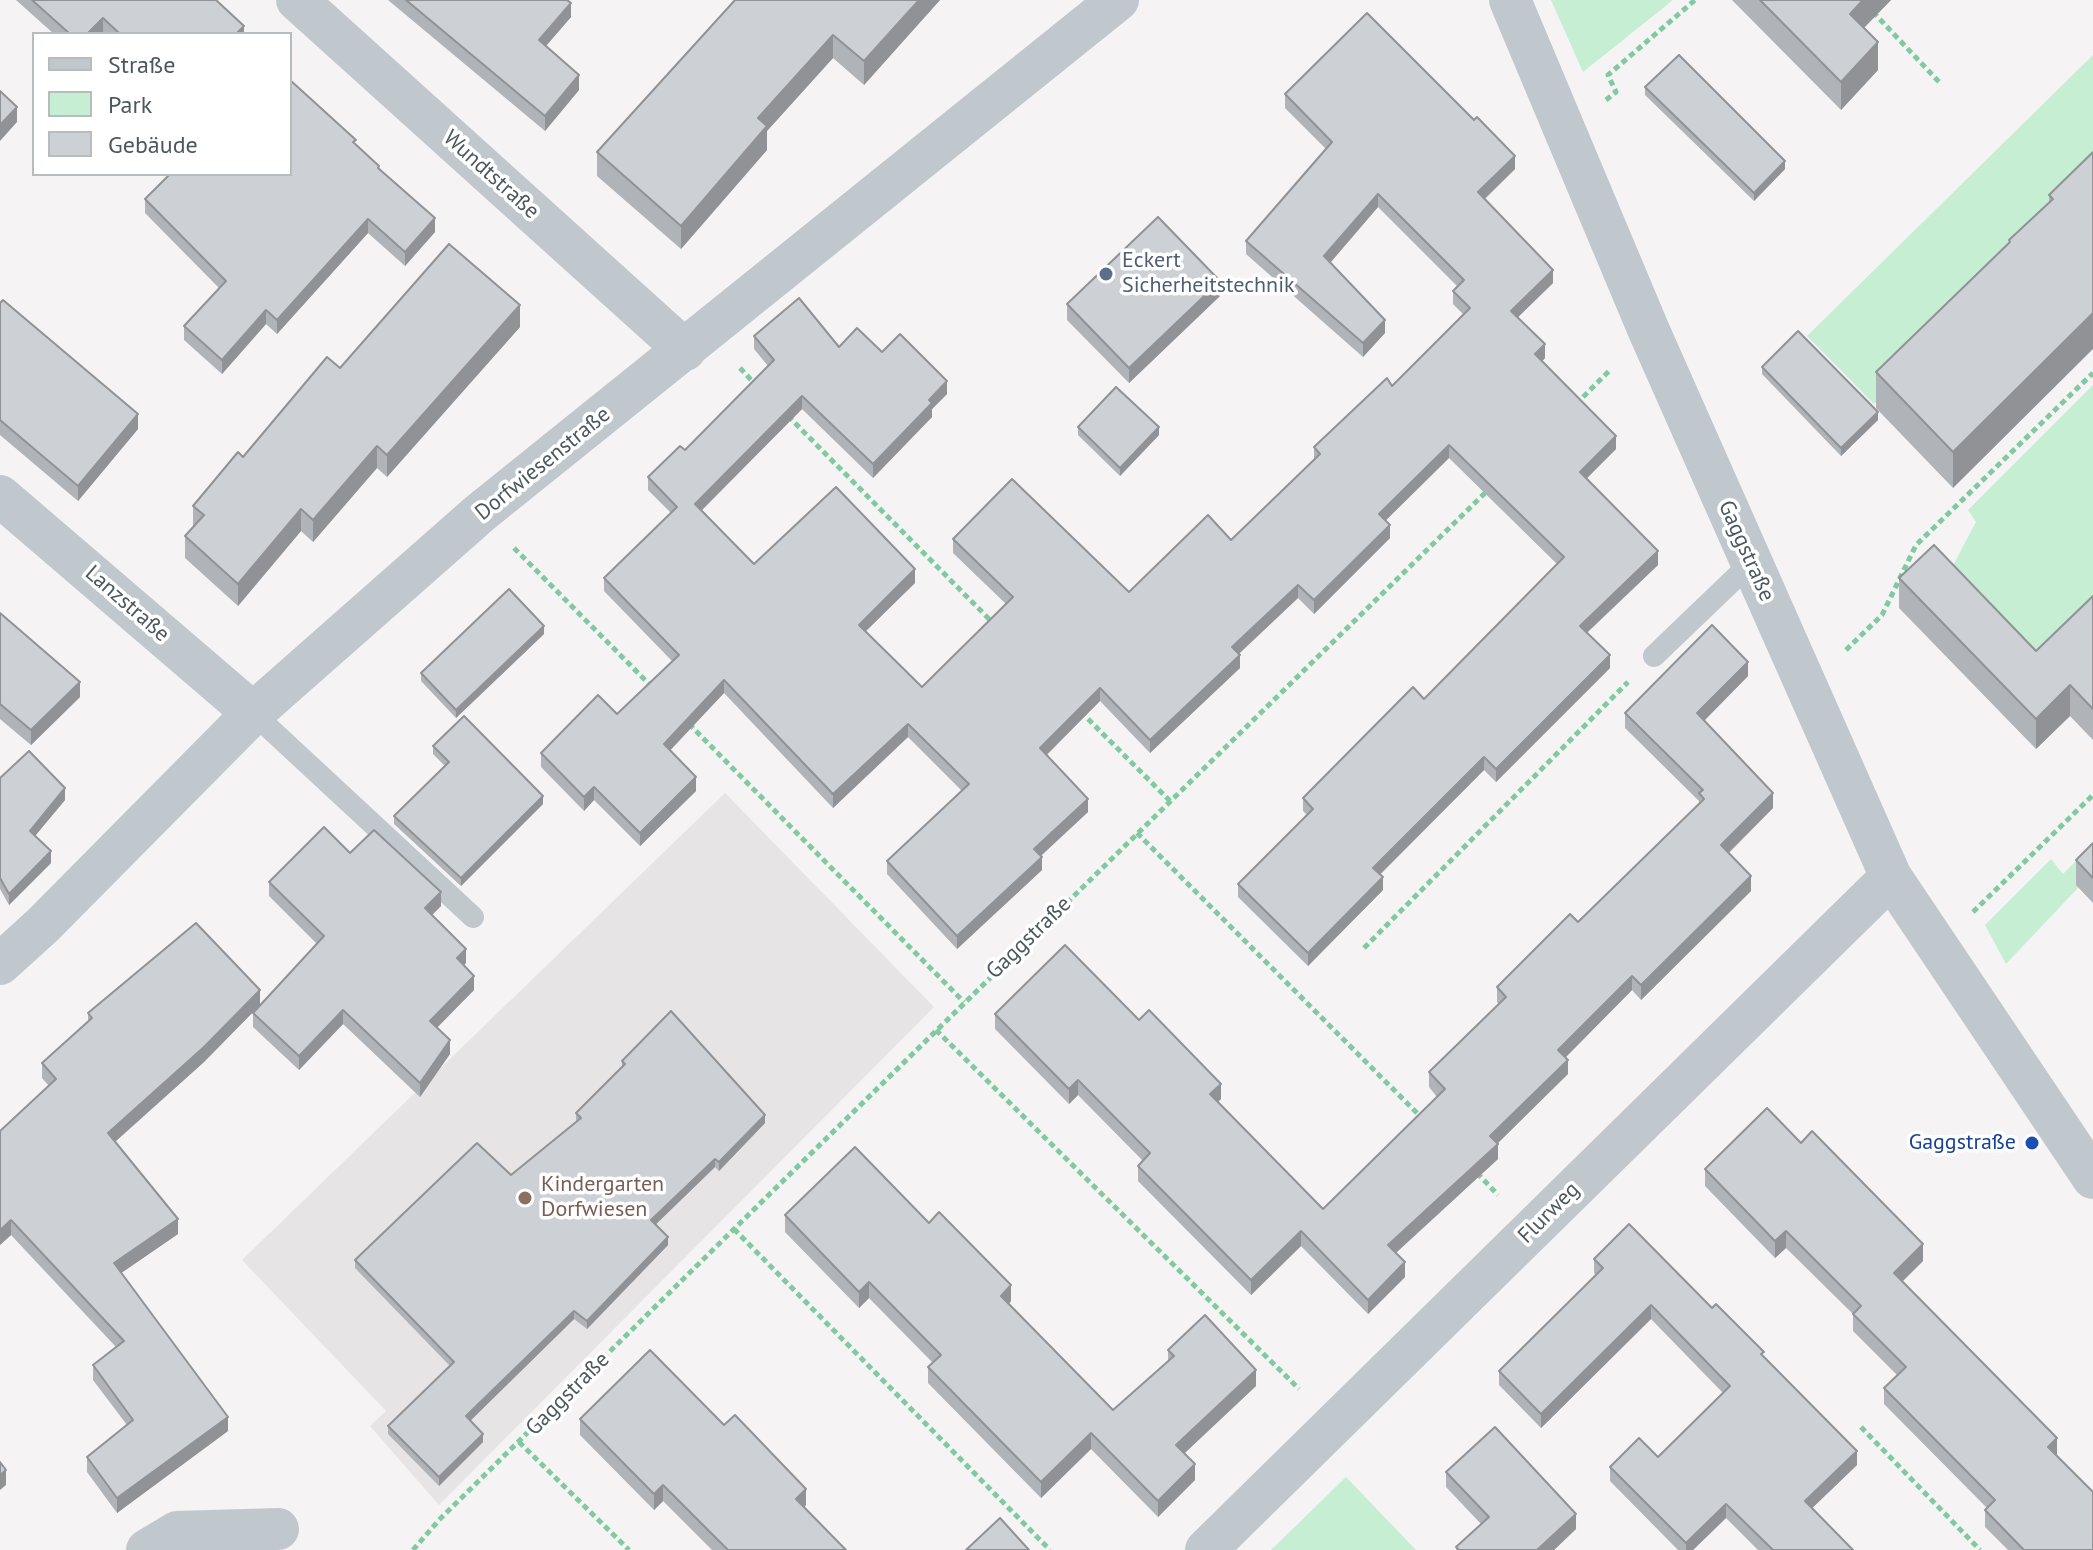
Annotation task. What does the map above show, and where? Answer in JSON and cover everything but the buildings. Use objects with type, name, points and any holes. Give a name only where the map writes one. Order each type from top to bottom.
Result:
[{"type":"street","name":"Wundtstraße","points":[[297,0],[695,341]]},
{"type":"street","name":"Dorfwiesenstraße","points":[[0,964],[43,925],[253,713],[480,513],[1118,0]]},
{"type":"street","name":"Gaggstraße","points":[[1510,0],[1649,331],[1891,877],[2093,1178]]},
{"type":"street","name":"Lanzstraße","points":[[0,496],[253,713]]},
{"type":"street","name":"Flurweg","points":[[1206,1550],[1891,877]]},
{"type":"street","points":[[147,1550],[177,1532],[278,1529]]},
{"type":"lane","points":[[1654,656],[1752,562]]},
{"type":"lane","points":[[253,713],[473,917]]},
{"type":"path","points":[[1566,133],[1616,92],[1608,75],[1695,0]]},
{"type":"path","points":[[1869,8],[1941,84]]},
{"type":"path","points":[[1569,410],[1649,331]]},
{"type":"path","points":[[695,341],[761,389]]},
{"type":"path","points":[[1806,686],[1882,615],[1916,545],[2093,373]]},
{"type":"path","points":[[783,411],[993,623]]},
{"type":"path","name":"Gaggstraße","points":[[413,1550],[439,1520],[1489,488]]},
{"type":"path","points":[[480,513],[660,695]]},
{"type":"path","points":[[1364,948],[1654,656]]},
{"type":"path","points":[[1070,701],[1170,801]]},
{"type":"path","points":[[683,718],[964,1002]]},
{"type":"path","points":[[1937,946],[2093,795]]},
{"type":"path","points":[[1137,833],[1429,1126]]},
{"type":"path","points":[[936,1030],[1334,1424]]},
{"type":"path","points":[[1474,1170],[1533,1229]]},
{"type":"path","points":[[734,1229],[1050,1550]]},
{"type":"path","points":[[1861,1427],[1980,1550]]},
{"type":"path","points":[[519,1442],[629,1550]]},
{"type":"shaded area","name":"Kindergarten Dorfwiesen","points":[[725,793],[934,1007],[439,1505],[370,1426],[386,1411],[242,1260]]},
{"type":"green space","points":[[1551,0],[1673,0],[1583,72]]},
{"type":"green space","points":[[2093,55],[2093,184],[1874,404],[1807,336]]},
{"type":"green space","points":[[2093,385],[2093,621],[2042,673],[1948,575],[1976,522],[1968,510]]},
{"type":"green space","points":[[2093,844],[2093,872],[2006,964],[1985,925],[2051,859],[2063,874]]},
{"type":"green space","points":[[1346,1477],[1416,1550],[1271,1550]]},
{"type":"place","name":"Eckert Sicherheitstechnik","points":[[1106,274]]},
{"type":"place","name":"Gaggstraße","points":[[2032,1143]]},
{"type":"place","name":"Kindergarten Dorfwiesen","points":[[525,1198]]}]
